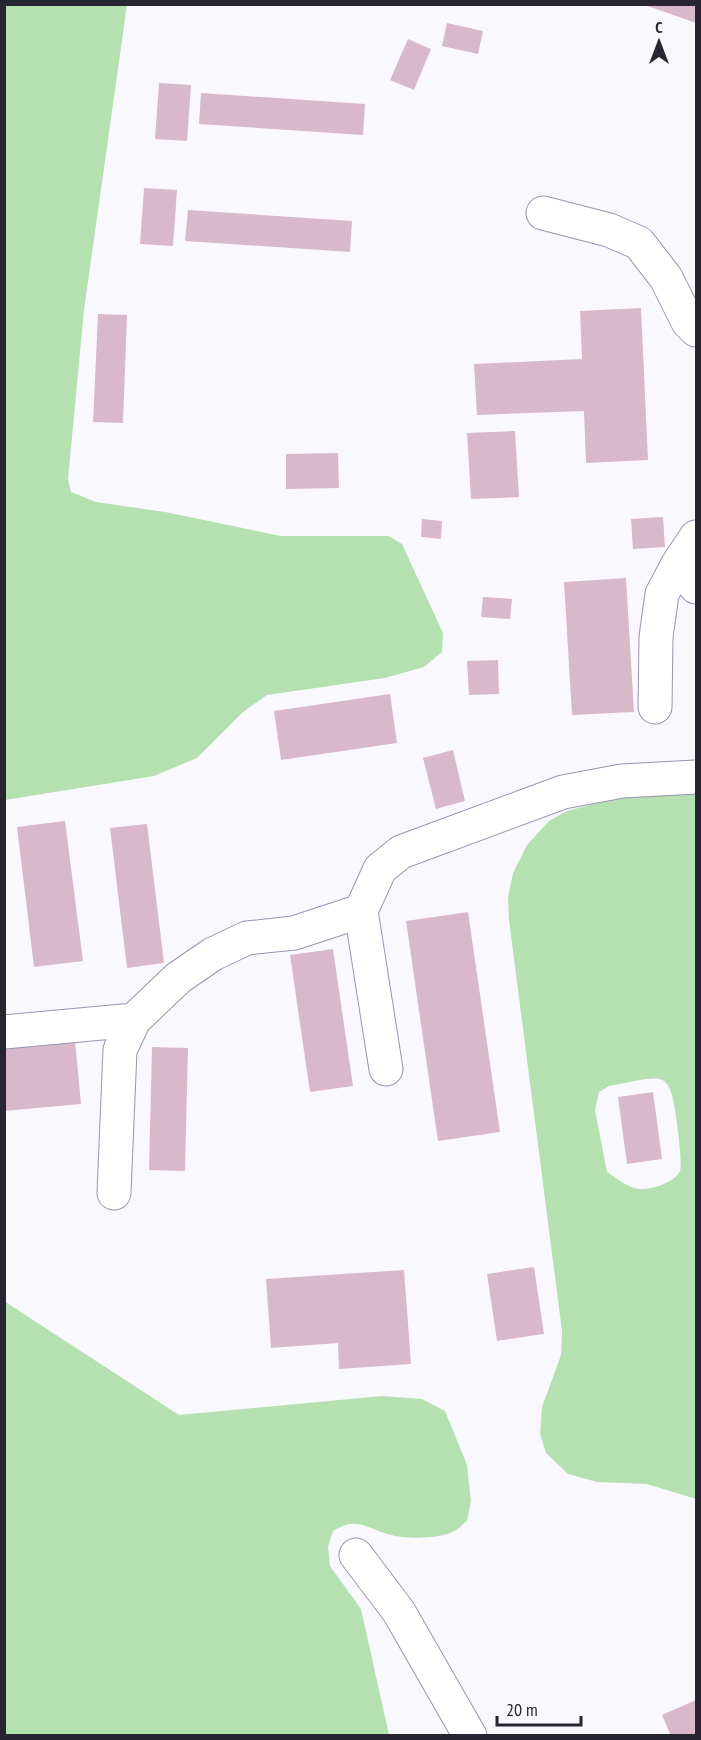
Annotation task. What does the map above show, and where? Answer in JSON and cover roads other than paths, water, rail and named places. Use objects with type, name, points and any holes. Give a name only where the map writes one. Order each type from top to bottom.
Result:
[{"type":"lane","points":[[543,213],[609,230],[639,243],[666,278],[688,322],[696,330]]},
{"type":"lane","points":[[656,707],[656,637],[662,594],[687,576],[696,537]]},
{"type":"lane","points":[[386,1069],[361,911],[380,869],[401,852],[563,792],[622,781],[696,777]]},
{"type":"lane","points":[[114,1193],[120,1050],[134,1020],[178,978],[213,954],[247,938],[294,933],[361,911]]},
{"type":"lane","points":[[4,1032],[134,1020]]},
{"type":"lane","points":[[356,1555],[399,1612],[470,1736]]}]
